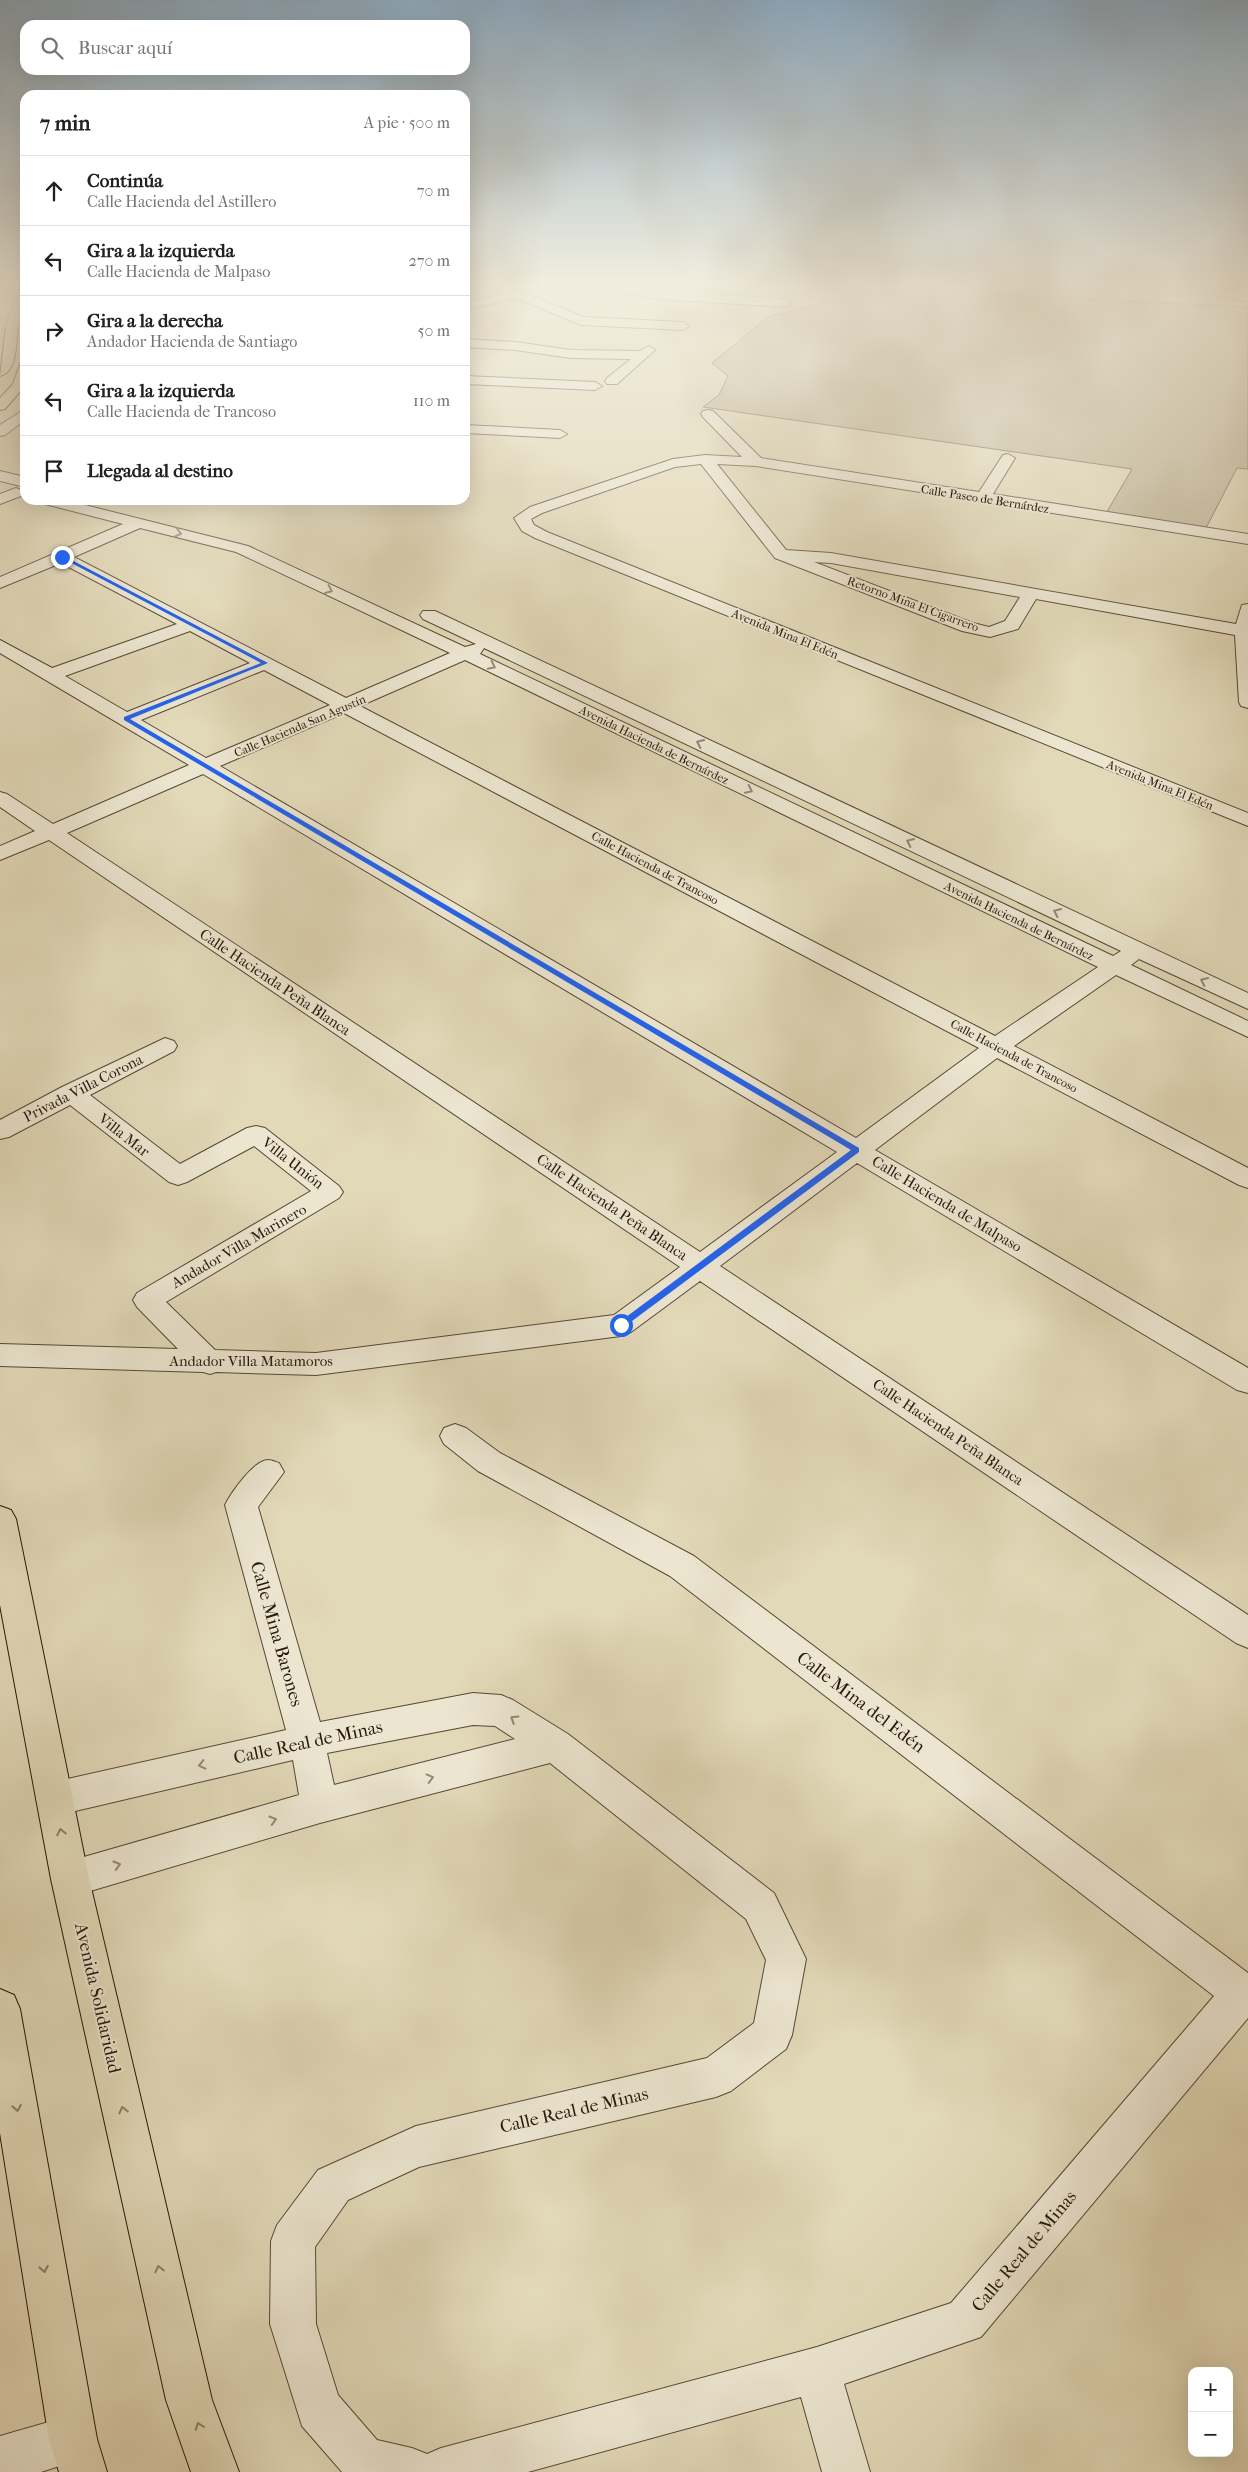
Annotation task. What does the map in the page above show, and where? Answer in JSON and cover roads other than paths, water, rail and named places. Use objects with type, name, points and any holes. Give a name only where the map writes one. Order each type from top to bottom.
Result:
[{"type":"main road","name":"Avenida Solidaridad","points":[[0,1519],[70,1879],[189,2400],[215,2472]]},
{"type":"main road","points":[[0,2009],[78,2456]]},
{"type":"street","points":[[708,414],[756,462]]},
{"type":"street","points":[[0,432],[20,417]]},
{"type":"street","points":[[470,429],[560,434]]},
{"type":"street","points":[[983,498],[1008,458]]},
{"type":"street","points":[[714,459],[781,555]]},
{"type":"street","name":"Calle Paseo de Bernárdez","points":[[714,459],[756,462],[1248,539]]},
{"type":"street","name":"Avenida Mina El Edén","points":[[714,459],[672,463],[536,510],[522,518],[528,528],[541,535],[1248,820]]},
{"type":"street","points":[[0,476],[20,489]]},
{"type":"street","points":[[0,489],[20,490]]},
{"type":"street","points":[[0,498],[20,491]]},
{"type":"street","name":"Avenida Hacienda de Bernárdez","points":[[66,505],[242,549],[466,654],[1248,1030]]},
{"type":"street","points":[[123,505],[265,539]]},
{"type":"street","points":[[0,583],[139,523]]},
{"type":"street","name":"Retorno Mina El Cigarrero","points":[[781,555],[968,627],[990,632],[1012,625],[1031,594]]},
{"type":"street","name":"Retorno Mina El Cigarrero","points":[[781,555],[831,558],[1244,631]]},
{"type":"street","name":"Calle Hacienda de Trancoso","points":[[62,557],[1248,1180]]},
{"type":"street","name":"Avenida Hacienda de Bernárdez","points":[[408,606],[1248,1002]]},
{"type":"street","points":[[1248,609],[1244,631],[1248,702]]},
{"type":"street","points":[[50,675],[191,625]]},
{"type":"street","name":"Calle Hacienda San Agustín","points":[[0,854],[489,643]]},
{"type":"street","name":"Calle Hacienda de Malpaso","points":[[0,645],[1248,1382]]},
{"type":"street","points":[[126,718],[266,663]]},
{"type":"street","name":"Calle Hacienda Peña Blanca","points":[[0,798],[1248,1632]]},
{"type":"street","points":[[701,1266],[996,1047],[1137,950]]},
{"type":"street","name":"Privada Villa Corona","points":[[0,1131],[70,1093],[165,1046]]},
{"type":"street","name":"Villa Mar","points":[[70,1093],[178,1176],[256,1134]]},
{"type":"street","name":"Villa Unión","points":[[256,1134],[330,1192]]},
{"type":"street","name":"Andador Villa Marinero","points":[[210,1363],[147,1300],[330,1192]]},
{"type":"street","name":"Andador Villa Matamoros","points":[[0,1355],[210,1363],[316,1364],[621,1325],[701,1266]]},
{"type":"street","name":"Calle Mina del Edén","points":[[455,1436],[489,1462],[682,1566],[1245,1996]]},
{"type":"street","name":"Calle Mina Barones","points":[[268,1472],[241,1505],[307,1741],[320,1806]]},
{"type":"street","name":"Calle Real de Minas","points":[[54,1799],[307,1741],[473,1709],[501,1711],[555,1745],[760,1906],[786,1959],[772,2035],[716,2076],[416,2147],[333,2185],[293,2241],[293,2324],[318,2409],[364,2461],[412,2472]]},
{"type":"street","points":[[70,1879],[320,1806],[555,1745]]},
{"type":"street","name":"Calle Real de Minas","points":[[441,2472],[817,2370],[965,2321],[1245,1996]]},
{"type":"street","points":[[817,2370],[846,2472]]},
{"type":"street","points":[[0,2460],[78,2456]]}]
